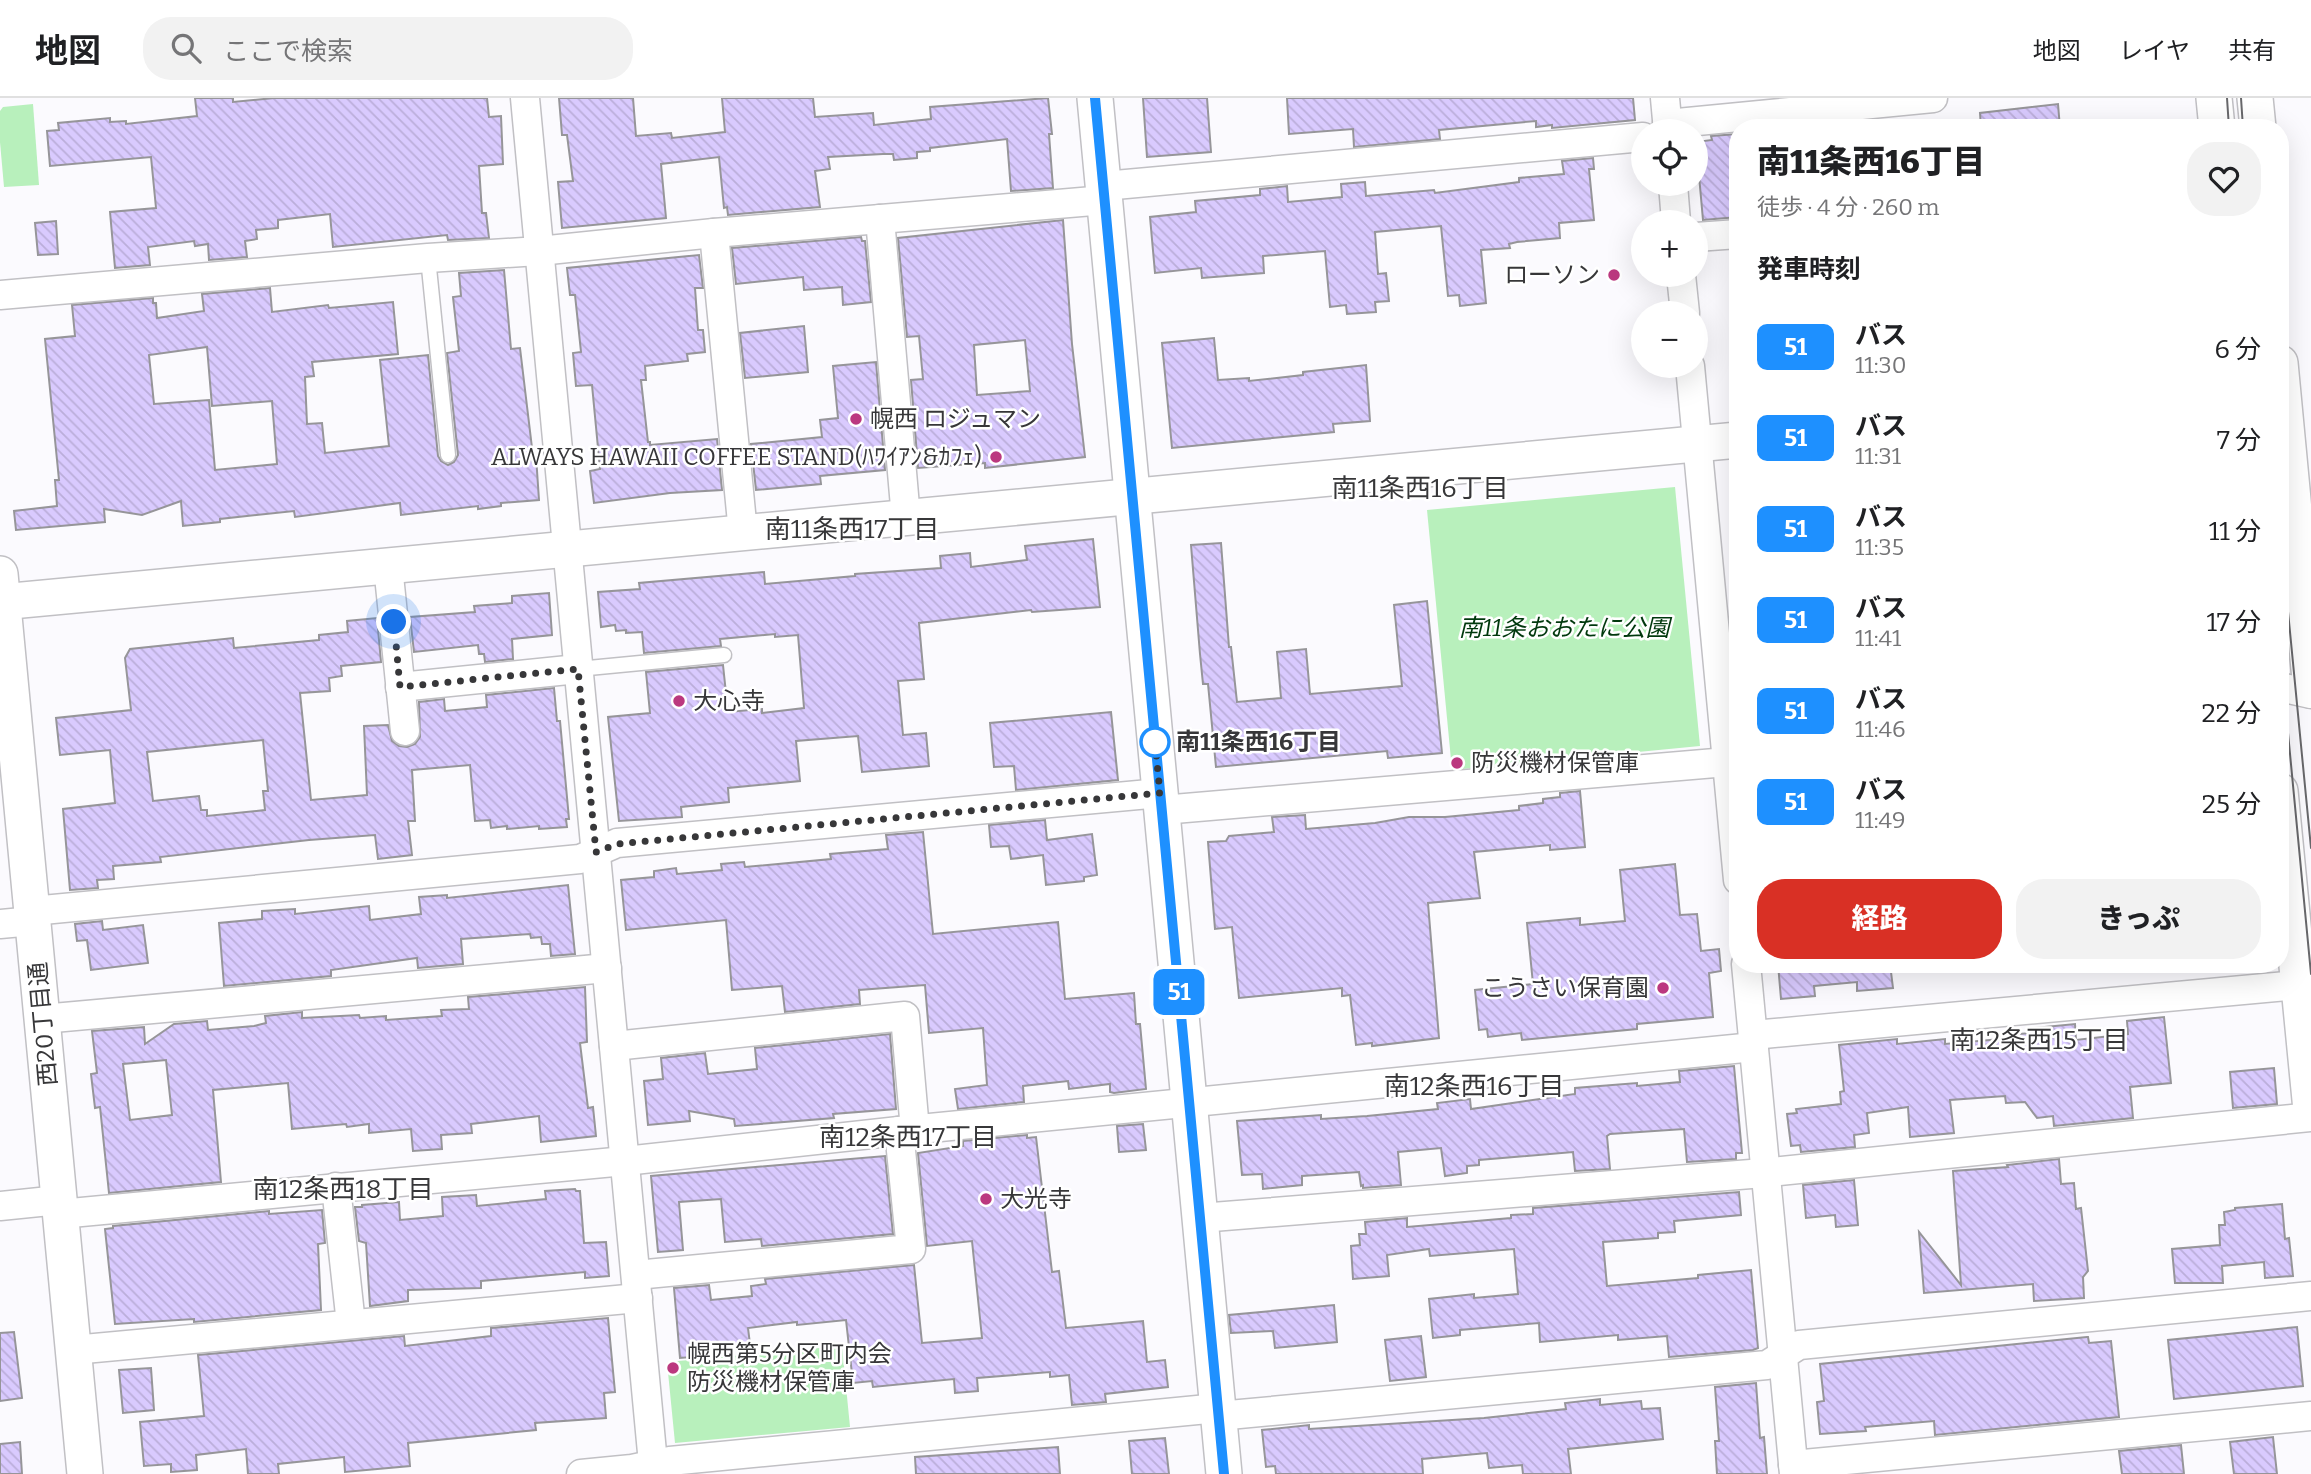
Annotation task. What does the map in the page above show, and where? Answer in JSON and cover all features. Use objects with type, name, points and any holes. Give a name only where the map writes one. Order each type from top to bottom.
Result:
[{"type":"street","points":[[525,98],[654,1470]]},
{"type":"street","points":[[1095,98],[1224,1474]]},
{"type":"street","points":[[1705,119],[1933,98]]},
{"type":"street","points":[[2214,98],[2216,119]]},
{"type":"street","points":[[2255,98],[2257,119]]},
{"type":"street","points":[[0,295],[539,251],[880,219],[1631,127]]},
{"type":"street","points":[[880,219],[906,518]]},
{"type":"street","points":[[714,233],[743,533]]},
{"type":"street","points":[[1708,236],[1729,235]]},
{"type":"street","points":[[1691,378],[1729,738]]},
{"type":"street","points":[[2289,382],[2297,587],[2311,692],[2289,688]]},
{"type":"street","points":[[1,593],[388,566],[1729,441]]},
{"type":"street","points":[[388,566],[405,731]]},
{"type":"street","name":"西20丁目通","points":[[1,593],[7,721],[22,919],[42,1019],[85,1474]]},
{"type":"street","points":[[400,687],[578,669]]},
{"type":"street","points":[[22,919],[580,859],[617,844],[1161,802],[1729,747]]},
{"type":"street","points":[[2289,871],[2303,993],[2311,1110]]},
{"type":"street","points":[[42,1019],[607,968]]},
{"type":"street","points":[[1747,973],[1793,1469],[2311,1416]]},
{"type":"street","points":[[0,1206],[60,1207],[336,1187],[625,1161],[1753,1041],[2303,993]]},
{"type":"street","points":[[73,1350],[351,1324],[911,1249],[905,1016],[614,1046]]},
{"type":"street","points":[[1200,1218],[1766,1172],[2311,1117]]},
{"type":"street","points":[[336,1187],[351,1324]]},
{"type":"street","points":[[581,1474],[654,1470],[683,1460],[1767,1365],[1799,1345],[2311,1296]]},
{"type":"lane","points":[[428,258],[448,455]]},
{"type":"lane","points":[[578,669],[724,655]]},
{"type":"green space","points":[[33,104],[39,185],[4,187],[0,111],[3,107]]},
{"type":"green space","name":"南11条おおたに公園","points":[[1675,487],[1700,746],[1452,770],[1427,510]]},
{"type":"green space","points":[[842,1346],[850,1427],[675,1443],[667,1362]]},
{"type":"building","points":[[195,98],[233,98],[233,102],[274,98],[487,98],[489,117],[501,116],[503,164],[479,166],[482,213],[486,213],[489,238],[448,240],[447,235],[333,247],[330,214],[278,220],[278,228],[256,230],[257,239],[245,241],[247,257],[209,260],[208,244],[195,246],[194,241],[148,247],[150,265],[115,268],[110,212],[156,208],[151,157],[50,166],[47,131],[59,130],[58,123],[110,118],[110,122],[126,121],[126,124],[197,116]]},
{"type":"building","points":[[559,98],[633,98],[636,136],[671,133],[672,138],[725,132],[722,98],[813,98],[815,117],[873,113],[874,125],[931,119],[930,107],[1048,98],[1053,188],[1011,191],[1007,139],[930,148],[930,151],[917,152],[917,158],[894,160],[893,154],[828,157],[830,169],[815,171],[820,207],[728,215],[727,207],[724,208],[719,157],[661,164],[666,218],[562,228],[558,182],[573,181],[567,135],[562,135]]},
{"type":"building","points":[[1143,98],[1207,98],[1211,152],[1147,157]]},
{"type":"building","points":[[1287,98],[1633,98],[1635,119],[1552,128],[1552,125],[1536,127],[1536,121],[1439,130],[1440,139],[1354,147],[1353,129],[1289,134]]},
{"type":"building","points":[[2058,104],[2059,119],[1980,119],[1980,113]]},
{"type":"building","points":[[1729,135],[1729,218],[1708,220],[1708,210],[1702,210],[1701,196],[1708,196],[1708,140],[1712,140],[1711,136]]},
{"type":"building","points":[[1593,158],[1594,169],[1589,169],[1594,220],[1559,223],[1560,238],[1517,242],[1509,244],[1510,248],[1481,250],[1486,303],[1460,306],[1459,295],[1448,296],[1441,226],[1375,232],[1378,274],[1386,273],[1389,301],[1375,302],[1376,312],[1347,314],[1346,305],[1330,307],[1325,251],[1263,256],[1264,273],[1202,278],[1201,268],[1155,273],[1150,217],[1196,212],[1195,201],[1260,195],[1260,189],[1287,186],[1288,202],[1342,197],[1341,184],[1365,182],[1366,196],[1434,190],[1435,193],[1519,182],[1519,178],[1564,174],[1562,161]]},
{"type":"building","points":[[1063,220],[1072,344],[1085,457],[985,468],[985,463],[918,468],[911,380],[923,379],[919,336],[907,337],[898,238]],"holes":[[[1025,340],[1030,391],[977,395],[974,345]]]},
{"type":"building","points":[[56,221],[58,254],[38,255],[35,223]]},
{"type":"building","points":[[861,237],[862,241],[865,241],[871,302],[843,305],[842,287],[804,290],[803,277],[736,284],[732,248]]},
{"type":"building","points":[[699,255],[703,288],[695,288],[698,330],[703,330],[705,352],[687,354],[688,361],[645,366],[646,380],[641,380],[650,445],[717,439],[722,490],[670,493],[594,503],[590,471],[600,469],[592,385],[576,386],[573,353],[581,352],[575,295],[570,295],[567,268]]},
{"type":"building","points":[[504,270],[511,349],[520,348],[533,456],[536,456],[539,500],[501,503],[501,506],[478,509],[478,506],[401,515],[400,503],[295,517],[294,511],[183,526],[181,501],[142,515],[104,509],[105,522],[16,530],[14,511],[57,506],[55,480],[59,480],[45,339],[75,336],[72,305],[153,298],[157,318],[204,311],[202,294],[270,288],[272,312],[328,305],[329,308],[393,302],[398,354],[312,362],[314,376],[305,377],[307,424],[322,423],[325,453],[389,446],[380,360],[428,355],[438,456],[448,465],[454,462],[458,455],[447,353],[459,351],[453,297],[461,296],[459,273]],"holes":[[[207,347],[212,406],[272,401],[277,464],[215,470],[209,400],[154,404],[149,355]]]},
{"type":"building","points":[[804,326],[808,372],[745,378],[740,333]]},
{"type":"building","points":[[1214,338],[1218,380],[1249,378],[1249,381],[1366,365],[1370,421],[1333,424],[1334,432],[1172,448],[1162,343]]},
{"type":"building","name":"幌西 ロジュマン","points":[[876,362],[885,470],[820,476],[821,484],[756,490],[751,444],[822,437],[820,420],[838,418],[833,366]]},
{"type":"building","points":[[1093,539],[1100,607],[1031,610],[919,623],[924,679],[898,681],[903,735],[926,733],[929,766],[862,772],[858,736],[796,741],[800,781],[728,788],[729,802],[681,807],[682,817],[619,821],[608,717],[650,713],[646,672],[723,665],[728,712],[762,709],[762,713],[804,708],[798,635],[775,637],[775,634],[720,639],[721,646],[644,653],[642,632],[616,631],[615,625],[601,627],[598,592],[640,589],[639,583],[764,572],[765,584],[941,568],[940,556],[970,553],[971,567],[1027,560],[1025,546]]},
{"type":"building","points":[[1221,543],[1229,647],[1237,702],[1281,698],[1277,652],[1306,649],[1310,694],[1402,686],[1394,605],[1427,601],[1442,753],[1388,758],[1387,751],[1216,767],[1208,684],[1203,684],[1191,545]]},
{"type":"building","points":[[549,593],[552,635],[512,639],[513,659],[485,662],[484,654],[479,654],[478,645],[414,652],[410,617],[475,612],[474,606],[512,603],[512,596]]},
{"type":"building","points":[[377,618],[381,662],[341,666],[342,676],[329,678],[330,691],[300,693],[311,800],[367,795],[364,726],[388,725],[392,741],[407,747],[415,744],[420,737],[419,702],[444,699],[445,711],[487,707],[486,695],[554,688],[557,721],[560,721],[569,819],[566,819],[567,827],[491,828],[490,820],[475,821],[470,765],[412,770],[415,821],[408,821],[412,855],[378,859],[375,835],[309,840],[160,857],[161,862],[113,866],[114,879],[97,880],[98,888],[70,890],[63,809],[115,803],[110,750],[60,755],[56,718],[131,710],[125,658],[130,649],[233,638],[234,648],[319,640],[319,635],[348,632],[347,621]],"holes":[[[263,740],[268,791],[263,791],[265,810],[207,816],[207,810],[201,810],[199,796],[153,801],[147,752]]]},
{"type":"building","points":[[1111,712],[1118,780],[1016,790],[1014,766],[994,767],[990,723]]},
{"type":"building","points":[[1580,791],[1585,847],[1550,850],[1550,845],[1474,852],[1480,898],[1428,903],[1439,1038],[1372,1046],[1372,1043],[1356,1045],[1350,995],[1342,996],[1342,988],[1239,998],[1232,927],[1215,929],[1208,842],[1226,841],[1229,836],[1274,832],[1272,817],[1305,815],[1306,829],[1409,817],[1445,817],[1519,810],[1519,806],[1543,803],[1543,799],[1560,797],[1560,793]]},
{"type":"building","points":[[1045,820],[1047,840],[1092,834],[1097,875],[1084,877],[1084,881],[1046,885],[1043,855],[1011,859],[1009,846],[991,847],[989,825]]},
{"type":"building","points":[[923,832],[933,934],[1058,922],[1065,999],[1134,993],[1136,1024],[1140,1024],[1146,1089],[1114,1093],[1110,1092],[1110,1084],[1069,1089],[1068,1081],[1023,1086],[1024,1102],[958,1109],[955,1089],[987,1085],[983,1028],[929,1033],[925,985],[859,990],[860,1004],[785,1012],[782,986],[732,990],[726,920],[626,930],[621,880],[654,877],[654,871],[676,868],[677,874],[722,870],[721,864],[744,862],[745,867],[831,859],[830,854],[888,849],[886,835]]},
{"type":"building","points":[[1675,864],[1680,915],[1697,914],[1701,951],[1719,949],[1721,971],[1709,973],[1713,1017],[1637,1024],[1637,1029],[1522,1040],[1521,1033],[1488,1037],[1487,1029],[1479,1030],[1475,990],[1533,984],[1527,923],[1580,918],[1580,925],[1625,921],[1620,870]]},
{"type":"building","points":[[568,885],[575,954],[551,956],[550,944],[542,944],[541,937],[531,938],[530,934],[461,939],[463,964],[418,968],[417,958],[331,970],[331,976],[224,986],[219,923],[262,919],[262,911],[295,909],[295,914],[369,906],[370,920],[421,914],[419,897],[447,895],[447,898]]},
{"type":"building","points":[[102,921],[103,930],[143,925],[148,963],[91,970],[87,940],[77,941],[75,924]]},
{"type":"building","points":[[1779,973],[1891,973],[1893,988],[1857,991],[1857,982],[1814,986],[1815,996],[1781,999]]},
{"type":"building","points":[[585,987],[587,1042],[580,1043],[588,1108],[593,1107],[596,1136],[541,1142],[539,1116],[471,1124],[472,1133],[441,1135],[442,1149],[413,1151],[411,1129],[369,1133],[369,1124],[347,1127],[346,1124],[292,1129],[288,1083],[213,1090],[221,1182],[109,1193],[100,1107],[95,1108],[91,1074],[97,1073],[92,1031],[144,1027],[145,1044],[174,1024],[207,1021],[208,1030],[254,1026],[266,1023],[265,1016],[302,1012],[302,1018],[359,1015],[360,1018],[386,1016],[386,1020],[442,1016],[441,1010],[469,1009],[468,997]],"holes":[[[166,1060],[172,1115],[130,1120],[123,1064]]]},
{"type":"building","points":[[2164,1017],[2171,1083],[2130,1087],[2133,1118],[2054,1126],[2053,1116],[2037,1118],[2025,1102],[2006,1103],[2005,1096],[1950,1100],[1954,1133],[1910,1137],[1908,1107],[1867,1113],[1869,1133],[1854,1135],[1855,1147],[1801,1152],[1800,1145],[1791,1146],[1787,1114],[1797,1113],[1796,1109],[1841,1104],[1840,1092],[1844,1091],[1839,1045],[1897,1039],[1897,1044],[1945,1039],[1945,1044],[2001,1039],[2001,1035],[2035,1033],[2035,1028],[2075,1024],[2076,1040],[2128,1034],[2127,1021]]},
{"type":"building","points":[[890,1034],[896,1109],[833,1114],[834,1118],[735,1126],[734,1119],[689,1111],[690,1121],[648,1125],[644,1081],[663,1079],[661,1058],[705,1053],[708,1074],[757,1069],[755,1048]]},
{"type":"building","points":[[1734,1066],[1742,1153],[1736,1153],[1736,1159],[1687,1162],[1684,1129],[1610,1134],[1607,1136],[1610,1169],[1575,1171],[1573,1152],[1479,1160],[1479,1165],[1467,1166],[1467,1173],[1445,1176],[1441,1148],[1398,1152],[1401,1185],[1363,1188],[1359,1172],[1302,1176],[1302,1185],[1263,1189],[1262,1174],[1242,1175],[1237,1121],[1321,1115],[1321,1119],[1367,1116],[1438,1109],[1437,1103],[1470,1099],[1471,1109],[1575,1094],[1575,1088],[1680,1082],[1679,1071]]},
{"type":"building","points":[[2274,1068],[2277,1104],[2233,1108],[2230,1072]]},
{"type":"building","points":[[1143,1124],[1146,1150],[1119,1152],[1117,1126]]},
{"type":"building","points":[[1027,1135],[1027,1138],[1036,1137],[1052,1272],[1059,1271],[1066,1328],[1143,1321],[1147,1362],[1165,1360],[1168,1387],[1105,1394],[1106,1402],[1072,1405],[1069,1375],[1050,1377],[1050,1372],[977,1378],[978,1391],[955,1393],[954,1379],[873,1387],[872,1381],[853,1383],[846,1320],[748,1328],[750,1344],[714,1348],[715,1355],[680,1358],[674,1288],[709,1285],[711,1300],[752,1296],[751,1286],[766,1284],[765,1279],[914,1265],[922,1343],[982,1338],[972,1241],[927,1246],[918,1153],[963,1146],[963,1141]]},
{"type":"building","points":[[885,1156],[893,1234],[762,1246],[761,1239],[725,1242],[721,1199],[679,1202],[683,1250],[658,1252],[651,1176]]},
{"type":"building","points":[[2059,1159],[2061,1184],[2074,1183],[2076,1209],[2081,1208],[2088,1271],[2083,1277],[2084,1298],[2034,1301],[2033,1284],[1924,1293],[1919,1232],[1961,1285],[1953,1171],[2008,1167],[2007,1165]]},
{"type":"building","points":[[1854,1180],[1858,1225],[1836,1227],[1835,1215],[1806,1218],[1803,1185]]},
{"type":"building","points":[[545,1191],[580,1191],[584,1243],[606,1242],[609,1276],[585,1278],[585,1272],[481,1281],[481,1288],[408,1290],[408,1301],[370,1306],[366,1243],[359,1241],[355,1207],[399,1202],[400,1220],[443,1216],[442,1197],[476,1195],[477,1206],[546,1199]]},
{"type":"building","points":[[1739,1192],[1741,1215],[1674,1221],[1675,1232],[1658,1233],[1658,1238],[1603,1242],[1607,1286],[1751,1270],[1758,1348],[1753,1350],[1669,1357],[1667,1336],[1618,1340],[1618,1335],[1540,1342],[1539,1323],[1460,1330],[1460,1335],[1433,1338],[1429,1299],[1474,1294],[1474,1298],[1518,1294],[1514,1249],[1430,1256],[1429,1249],[1387,1255],[1389,1276],[1353,1279],[1351,1246],[1360,1245],[1359,1234],[1366,1234],[1365,1222],[1407,1218],[1407,1227],[1511,1218],[1511,1215],[1533,1214],[1533,1208]]},
{"type":"building","points":[[2282,1204],[2285,1239],[2289,1238],[2293,1276],[2265,1278],[2264,1262],[2222,1266],[2223,1283],[2175,1283],[2172,1249],[2220,1245],[2219,1225],[2225,1225],[2224,1212],[2235,1208]]},
{"type":"building","points":[[322,1210],[325,1243],[318,1244],[321,1310],[194,1322],[194,1319],[115,1324],[105,1229],[113,1226],[269,1211],[269,1214]]},
{"type":"building","points":[[1334,1305],[1337,1342],[1275,1348],[1273,1331],[1231,1333],[1229,1315]]},
{"type":"building","points":[[608,1318],[615,1392],[604,1393],[606,1418],[535,1423],[536,1430],[408,1443],[410,1466],[345,1472],[344,1457],[278,1464],[279,1474],[248,1474],[246,1449],[196,1455],[197,1470],[171,1472],[171,1464],[144,1466],[140,1422],[204,1416],[198,1355],[404,1336],[405,1346],[491,1336],[491,1328]]},
{"type":"building","points":[[2297,1327],[2303,1386],[2174,1399],[2168,1340]]},
{"type":"building","points":[[14,1332],[22,1398],[0,1401],[0,1333]]},
{"type":"building","points":[[1421,1336],[1426,1377],[1390,1381],[1385,1340]]},
{"type":"building","points":[[2088,1337],[2089,1343],[2111,1341],[2119,1417],[1935,1435],[1934,1421],[1865,1427],[1866,1431],[1820,1434],[1817,1402],[1824,1401],[1820,1364]]},
{"type":"building","points":[[151,1368],[154,1410],[123,1413],[119,1370]]},
{"type":"building","points":[[1756,1383],[1760,1438],[1764,1437],[1767,1474],[1717,1474],[1715,1441],[1719,1441],[1715,1387]]},
{"type":"building","points":[[1600,1399],[1600,1405],[1641,1401],[1642,1409],[1660,1408],[1663,1439],[1568,1449],[1571,1474],[1523,1474],[1522,1465],[1489,1468],[1487,1453],[1422,1459],[1423,1474],[1276,1474],[1275,1466],[1266,1467],[1262,1430],[1309,1425],[1309,1429],[1484,1418],[1566,1409],[1565,1403]]},
{"type":"building","points":[[2273,1437],[2277,1474],[2234,1474],[2230,1442]]},
{"type":"building","points":[[1165,1438],[1169,1474],[1132,1474],[1129,1441]]},
{"type":"building","points":[[20,1442],[22,1474],[0,1474],[0,1444]]},
{"type":"building","points":[[2181,1445],[2184,1474],[2122,1474],[2119,1451]]},
{"type":"building","points":[[1058,1447],[1060,1474],[916,1474],[915,1457]]},
{"type":"tram line","points":[[2227,98],[2228,119]]},
{"type":"tram line","points":[[2241,98],[2242,119]]},
{"type":"tram line","points":[[2289,622],[2311,848]]},
{"type":"tram line","points":[[2289,743],[2311,974]]},
{"type":"bus line","name":"51","points":[[1095,98],[1224,1474]]},
{"type":"place","name":"ローソン","points":[[1614,275]]},
{"type":"place","name":"幌西 ロジュマン","points":[[856,419]]},
{"type":"place","name":"ALWAYS HAWAII COFFEE STAND(ﾊﾜｲｱﾝ&ｶﾌｪ)","points":[[996,457]]},
{"type":"place","name":"大心寺","points":[[679,701]]},
{"type":"place","name":"南11条西16丁目","points":[[1155,742]]},
{"type":"place","name":"防災機材保管庫","points":[[1457,763]]},
{"type":"place","name":"こうさい保育園","points":[[1663,988]]},
{"type":"place","name":"大光寺","points":[[986,1199]]},
{"type":"place","name":"幌西第5分区町内会 防災機材保管庫","points":[[673,1368]]},
{"type":"district","name":"南11条西16丁目","points":[[1420,488]]},
{"type":"district","name":"南11条西17丁目","points":[[852,529]]},
{"type":"district","name":"南12条西15丁目","points":[[2039,1040]]},
{"type":"district","name":"南12条西16丁目","points":[[1474,1086]]},
{"type":"district","name":"南12条西17丁目","points":[[908,1137]]},
{"type":"district","name":"南12条西18丁目","points":[[343,1189]]},
{"type":"route","points":[[394,622],[400,687],[578,669],[596,852],[617,844],[1160,793],[1155,742]]}]
